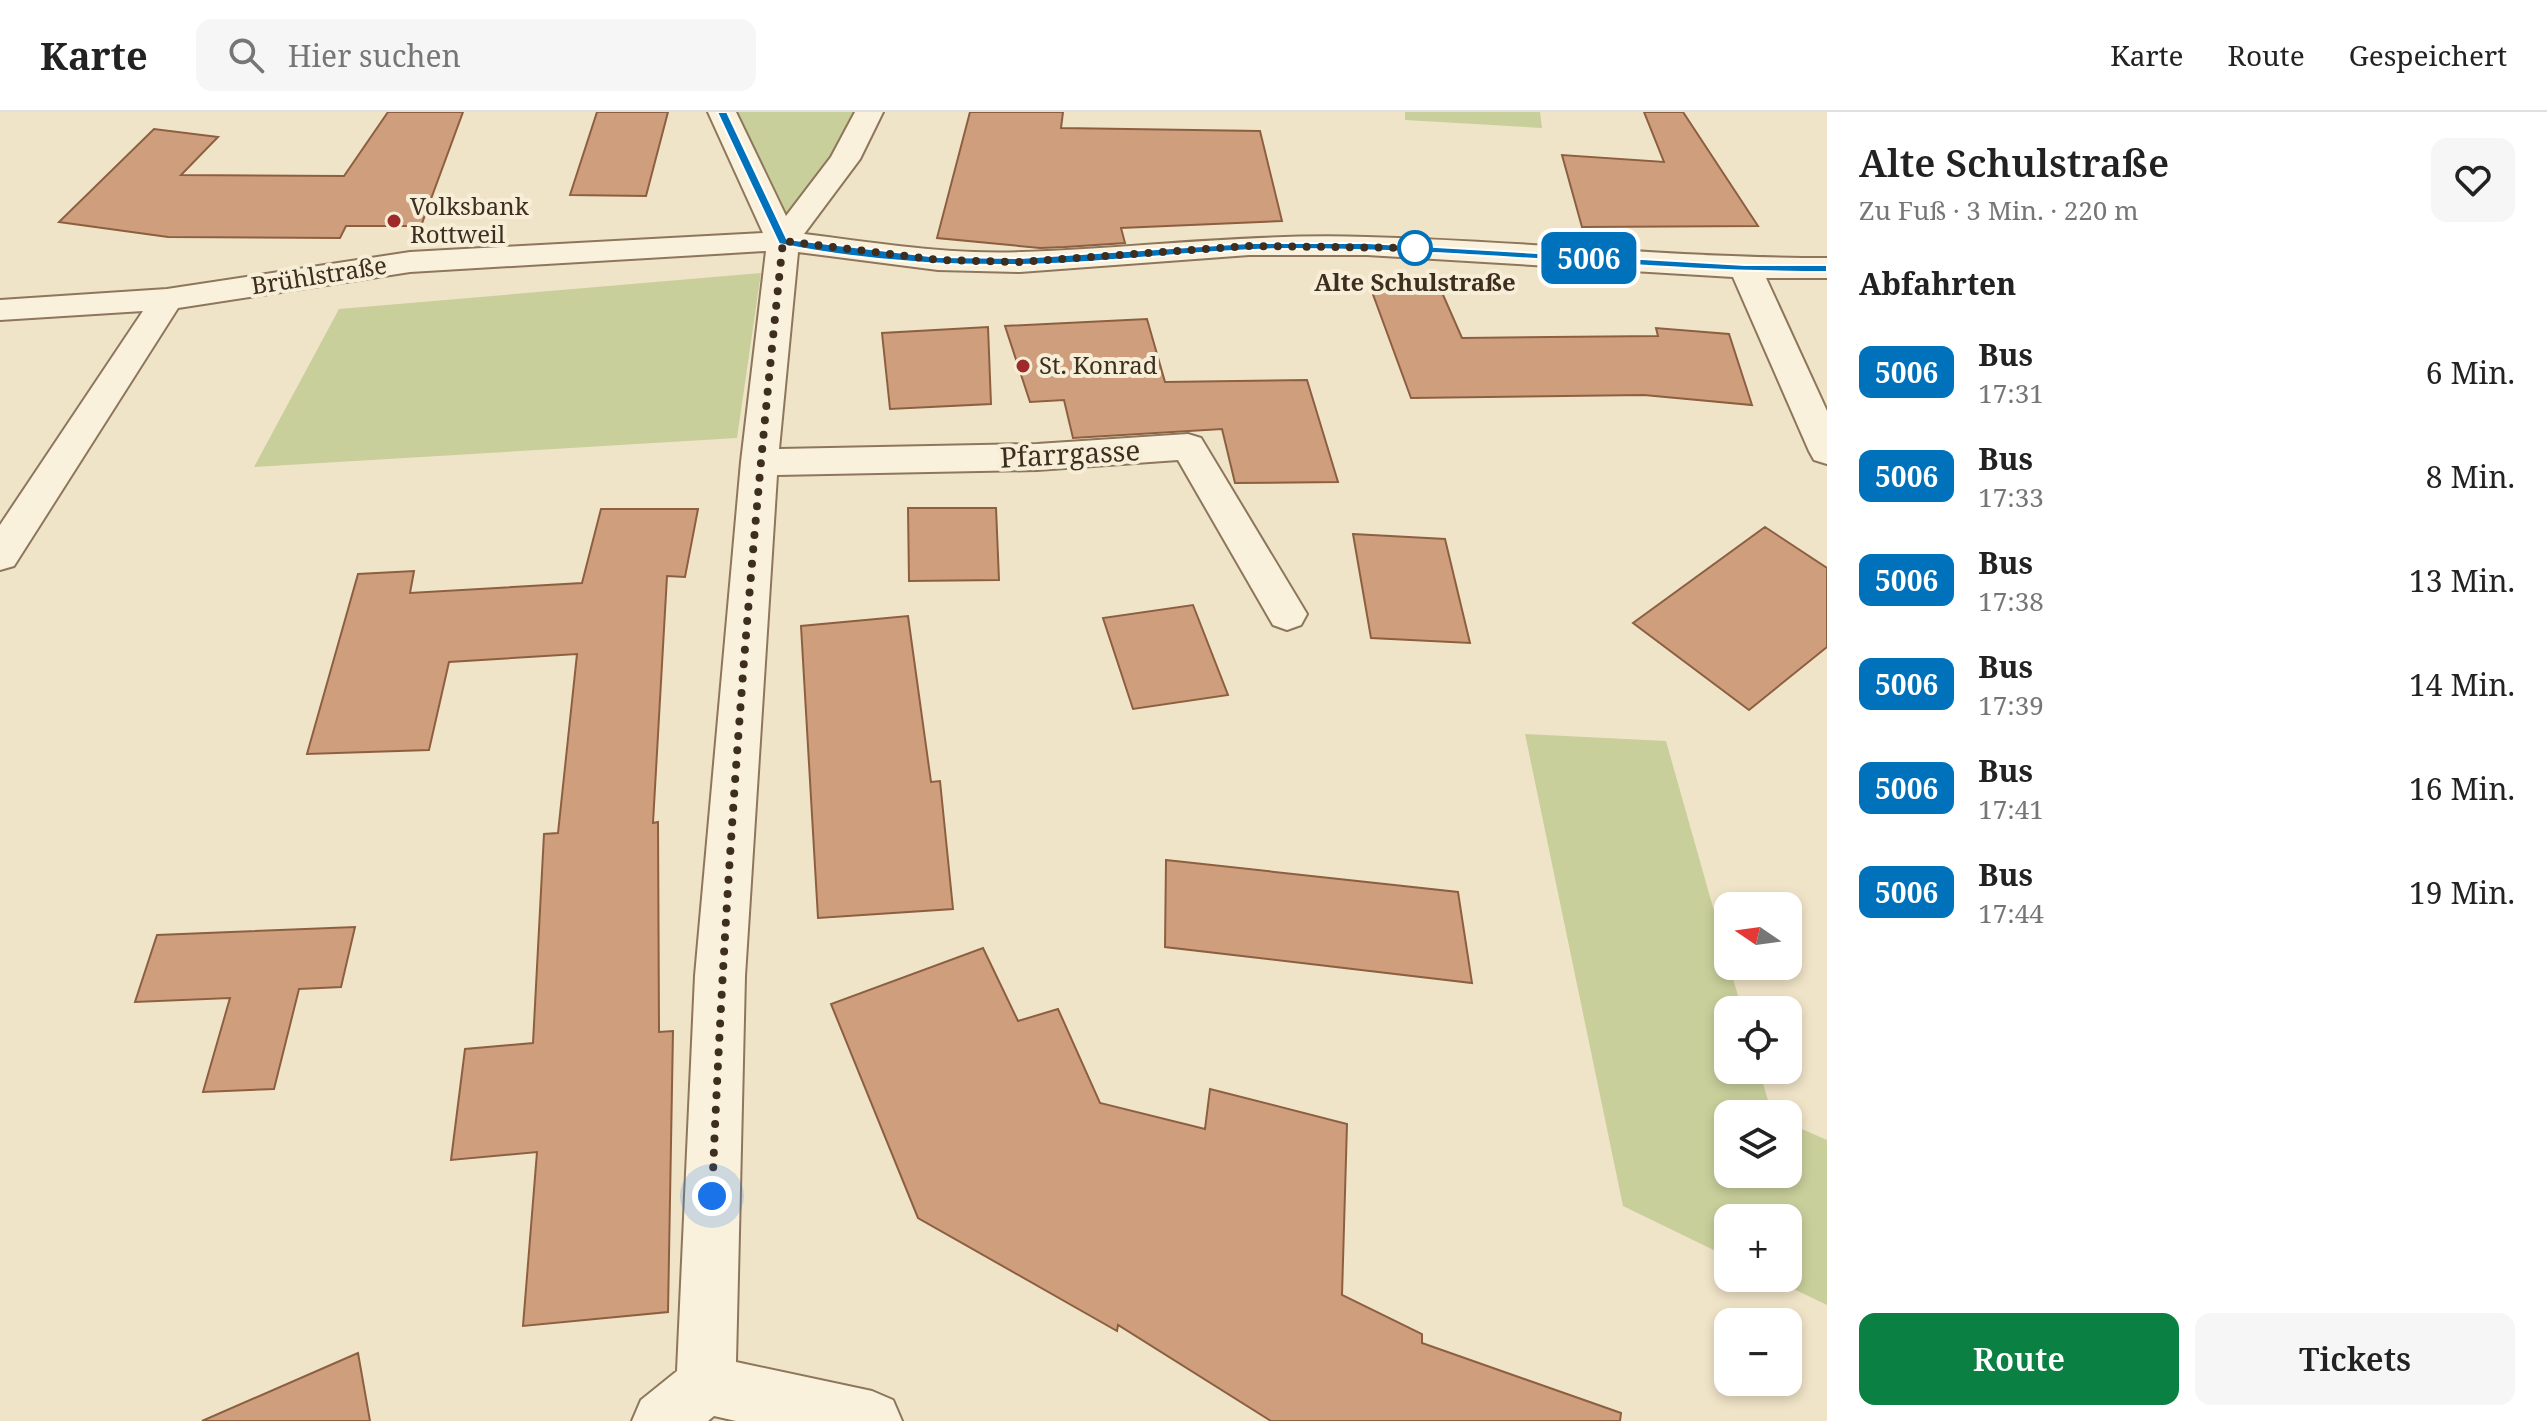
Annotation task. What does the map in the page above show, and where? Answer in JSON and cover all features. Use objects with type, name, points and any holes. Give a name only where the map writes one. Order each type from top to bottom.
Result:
[{"type":"street","points":[[722,112],[783,241]]},
{"type":"street","points":[[662,1421],[706,1385],[720,976],[759,462],[783,241],[845,159],[869,112]]},
{"type":"street","points":[[783,241],[938,260],[1020,262],[1249,246],[1367,246],[1745,268],[1827,268]]},
{"type":"street","name":"Brühlstraße","points":[[0,310],[167,299],[410,262],[783,241]]},
{"type":"street","points":[[1745,268],[1827,451]]},
{"type":"street","points":[[0,556],[167,299]]},
{"type":"street","name":"Pfarrgasse","points":[[759,462],[1037,457],[1188,447],[1287,614]]},
{"type":"street","points":[[706,1385],[872,1421]]},
{"type":"green space","points":[[722,112],[863,112],[783,241]]},
{"type":"green space","points":[[1405,112],[1540,112],[1542,128],[1405,120]]},
{"type":"green space","points":[[761,273],[737,438],[254,467],[339,309]]},
{"type":"green space","points":[[1525,734],[1666,741],[1714,911],[1714,980],[1734,980],[1738,996],[1714,996],[1714,1084],[1763,1084],[1768,1100],[1714,1100],[1714,1188],[1802,1188],[1802,1129],[1827,1140],[1827,1305],[1800,1292],[1802,1204],[1714,1204],[1714,1250],[1623,1206]]},
{"type":"building","points":[[388,112],[463,112],[421,226],[346,226],[340,238],[168,237],[59,222],[154,129],[218,137],[181,175],[344,176]]},
{"type":"building","points":[[597,112],[668,112],[646,196],[570,195]]},
{"type":"building","points":[[970,112],[1063,112],[1061,128],[1260,131],[1282,221],[1121,228],[1125,243],[1065,247],[1040,248],[937,238]]},
{"type":"building","points":[[1644,112],[1683,112],[1758,226],[1582,227],[1562,155],[1664,162]]},
{"type":"building","points":[[1440,288],[1462,338],[1658,336],[1656,328],[1729,334],[1752,405],[1644,395],[1411,398],[1371,289]]},
{"type":"building","points":[[1147,319],[1165,382],[1307,380],[1338,482],[1235,483],[1222,429],[1073,438],[1064,400],[1030,402],[1005,326]]},
{"type":"building","points":[[988,327],[991,404],[890,409],[882,333]]},
{"type":"building","points":[[908,508],[996,508],[999,580],[909,581]]},
{"type":"building","points":[[601,509],[698,509],[685,577],[667,576],[653,823],[658,822],[659,1032],[673,1031],[668,1312],[523,1326],[537,1152],[451,1160],[465,1049],[533,1043],[544,834],[558,833],[577,654],[449,662],[429,750],[307,754],[358,574],[414,571],[410,593],[582,583]]},
{"type":"building","points":[[1765,527],[1827,568],[1827,647],[1749,710],[1633,623]]},
{"type":"building","points":[[1353,534],[1445,539],[1470,643],[1371,638]]},
{"type":"building","points":[[1193,605],[1228,695],[1133,709],[1103,618]]},
{"type":"building","points":[[908,616],[931,782],[940,781],[953,909],[818,918],[801,626]]},
{"type":"building","points":[[1166,860],[1458,892],[1472,983],[1165,947]]},
{"type":"building","points":[[355,927],[341,987],[299,989],[274,1089],[203,1092],[230,998],[135,1002],[157,935]]},
{"type":"building","points":[[983,948],[1018,1021],[1058,1009],[1100,1103],[1205,1129],[1210,1089],[1347,1124],[1342,1295],[1422,1334],[1422,1343],[1621,1413],[1620,1421],[1271,1421],[1118,1325],[1117,1331],[918,1218],[831,1004]]},
{"type":"building","points":[[358,1353],[370,1421],[202,1421]]},
{"type":"bus line","name":"5006","points":[[722,112],[783,241],[858,253],[938,260],[1020,262],[1098,259],[1249,246],[1367,246],[1745,268],[1827,268]]},
{"type":"place","name":"Volksbank Rottweil","points":[[394,221]]},
{"type":"place","name":"Alte Schulstraße","points":[[1415,248]]},
{"type":"place","name":"St. Konrad","points":[[1023,366]]},
{"type":"route","points":[[712,1196],[722,946],[759,462],[783,241],[858,253],[938,260],[1020,262],[1098,259],[1249,246],[1418,248],[1415,248]]}]
